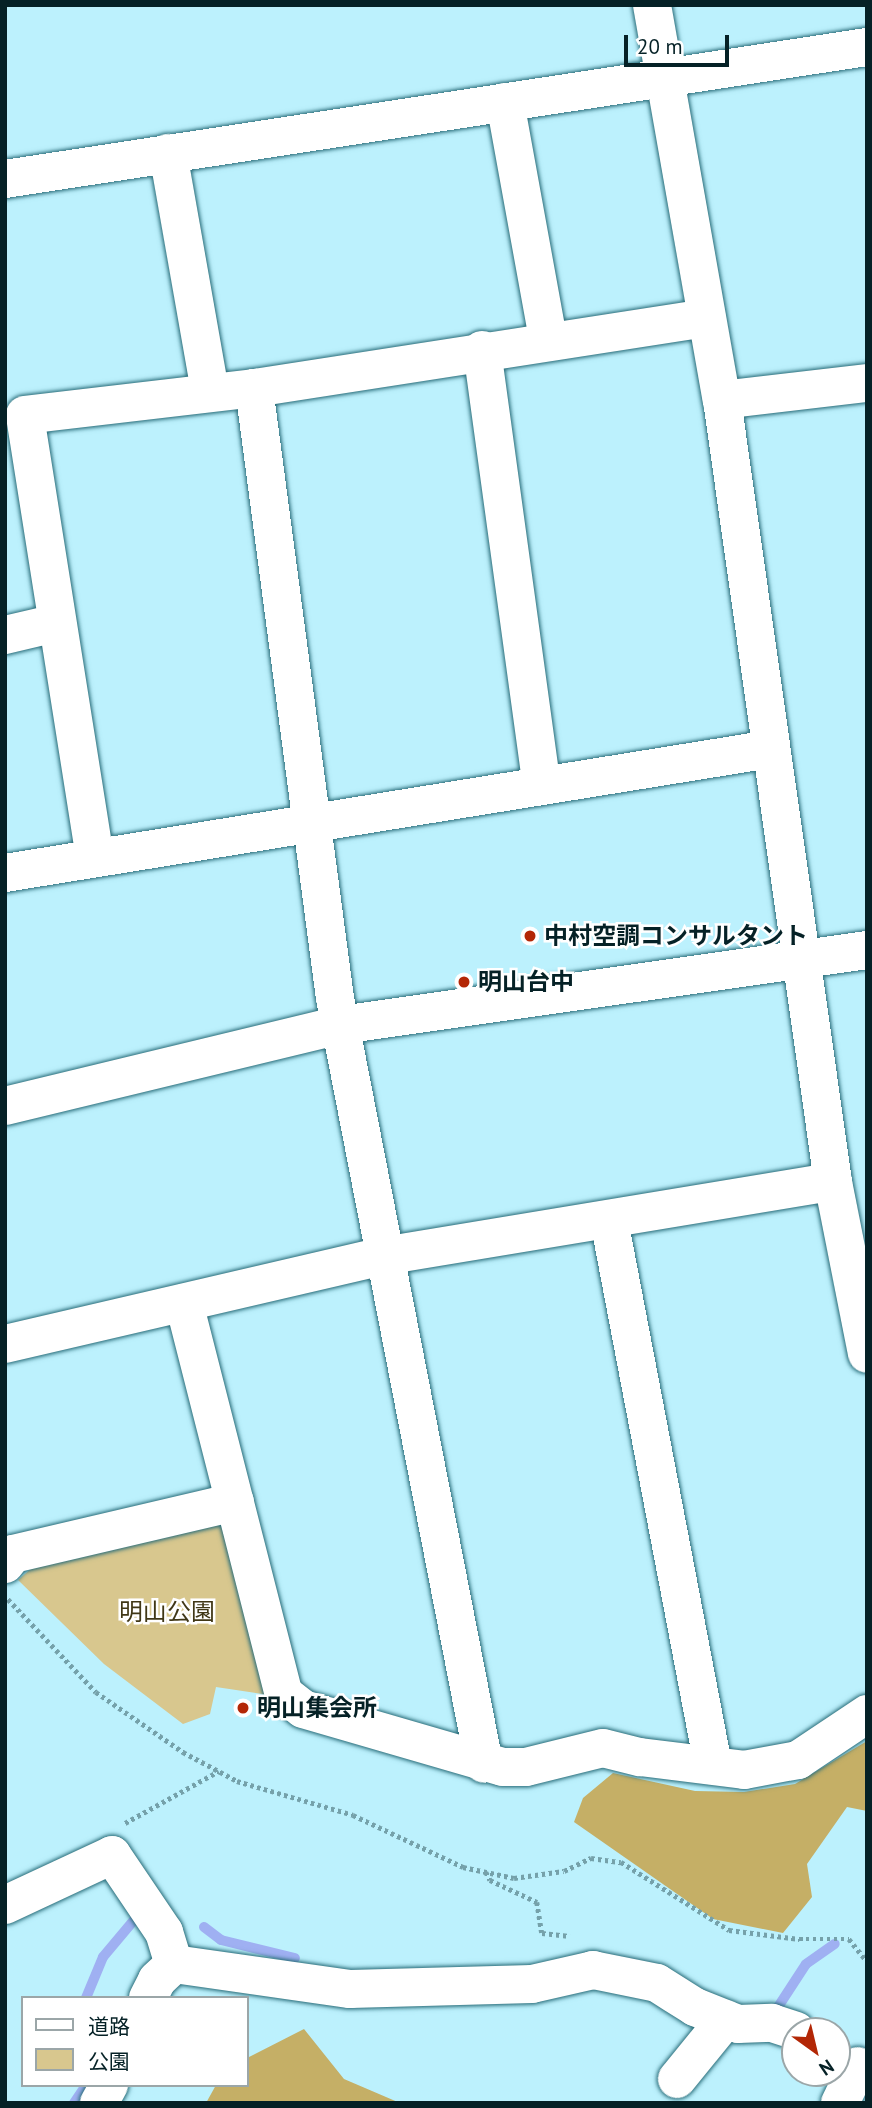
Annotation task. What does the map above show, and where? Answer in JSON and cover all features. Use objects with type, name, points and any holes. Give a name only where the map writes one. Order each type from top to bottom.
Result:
[{"type":"street","points":[[652,5],[722,400],[832,1182],[867,1354]]},
{"type":"street","points":[[5,179],[664,75],[867,47]]},
{"type":"street","points":[[505,102],[548,340]]},
{"type":"street","points":[[168,153],[210,390]]},
{"type":"street","points":[[95,858],[25,415],[210,390],[254,388],[482,350],[707,318]]},
{"type":"street","points":[[482,350],[542,786]]},
{"type":"street","points":[[722,400],[867,383]]},
{"type":"street","points":[[254,388],[341,1025],[484,1764]]},
{"type":"street","points":[[5,635],[56,623]]},
{"type":"street","points":[[5,873],[771,749]]},
{"type":"street","points":[[5,1106],[341,1025],[867,950]]},
{"type":"street","points":[[5,1344],[384,1255],[832,1182]]},
{"type":"street","points":[[609,1220],[713,1765]]},
{"type":"street","points":[[184,1303],[284,1693],[303,1709],[484,1764],[526,1768],[603,1748],[640,1758],[744,1770],[797,1760],[867,1714]]},
{"type":"street","points":[[8,1548],[235,1502]]},
{"type":"street","points":[[5,1905],[112,1855],[164,1932],[174,1964]]},
{"type":"street","points":[[174,1964],[350,1989],[532,1984],[593,1970],[657,1983],[738,2024],[772,2023],[781,2026]]},
{"type":"street","points":[[149,1996],[157,1980],[174,1964]]},
{"type":"street","points":[[677,2079],[726,2019]]},
{"type":"street","points":[[840,2103],[854,2062]]},
{"type":"street","points":[[99,2103],[108,2087]]},
{"type":"path","points":[[5,1595],[96,1692],[219,1771],[353,1815],[463,1867],[514,1878],[564,1871],[591,1858],[621,1863],[729,1930],[799,1939],[849,1939],[867,1961]]},
{"type":"path","points":[[114,1831],[219,1771]]},
{"type":"path","points":[[485,1872],[490,1880],[537,1902],[542,1933],[566,1935],[590,1948],[593,1970]]},
{"type":"green space","name":"明山公園","points":[[215,1516],[231,1530],[270,1695],[216,1687],[210,1714],[183,1724],[104,1664],[18,1580],[40,1561]]},
{"type":"shaded area","points":[[867,1741],[867,1811],[847,1807],[807,1864],[812,1897],[783,1933],[713,1919],[574,1822],[583,1798],[613,1773],[695,1791],[744,1792],[795,1784]]},
{"type":"shaded area","points":[[304,2029],[344,2079],[400,2103],[206,2103],[215,2087],[248,2087],[248,2057]]},
{"type":"waterway","points":[[87,1996],[103,1957],[134,1920]]},
{"type":"waterway","points":[[204,1927],[221,1940],[295,1958]]},
{"type":"waterway","points":[[778,2007],[806,1964],[835,1944]]},
{"type":"waterway","points":[[74,2103],[85,2087]]},
{"type":"place","name":"中村空調コンサルタント","points":[[530,936]]},
{"type":"place","name":"明山台中","points":[[464,982]]},
{"type":"place","name":"明山集会所","points":[[243,1708]]}]
